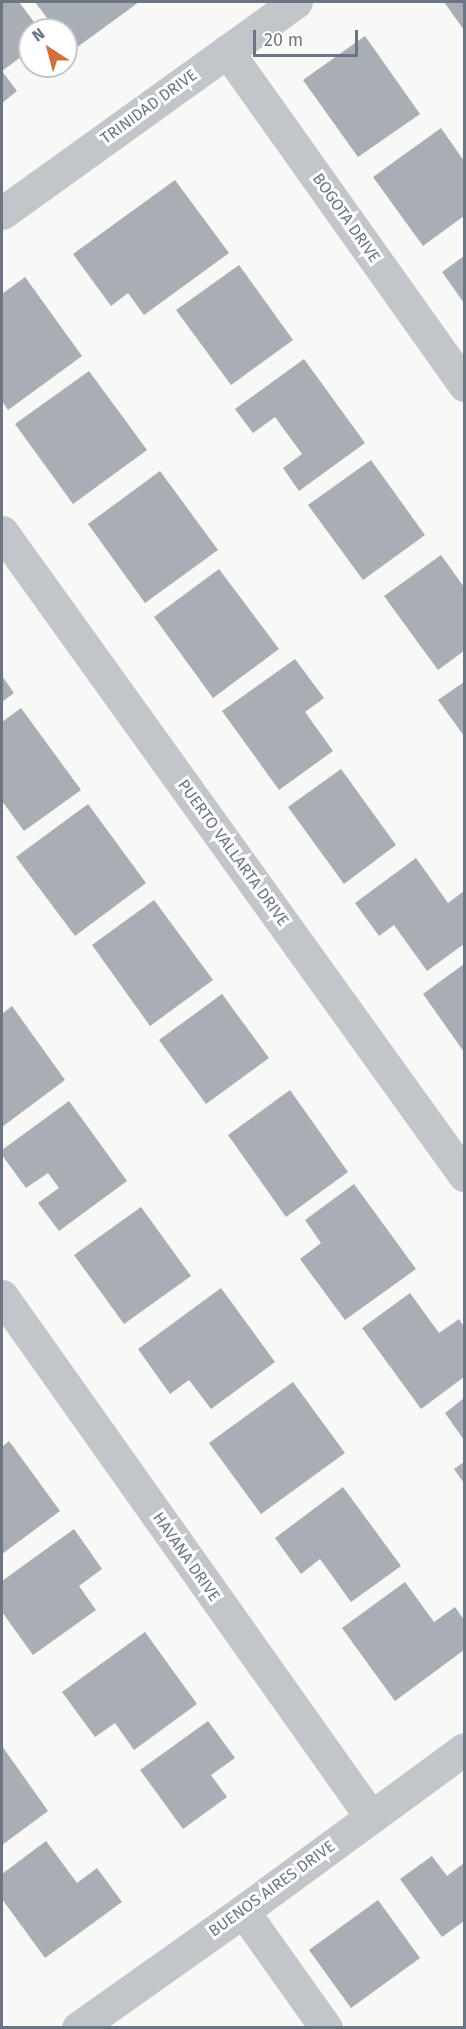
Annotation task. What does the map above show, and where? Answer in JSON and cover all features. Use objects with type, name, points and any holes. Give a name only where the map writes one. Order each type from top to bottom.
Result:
[{"type":"street","name":"TRINIDAD DRIVE","points":[[2,213],[296,2]]},
{"type":"street","name":"BOGOTA DRIVE","points":[[227,51],[465,385]]},
{"type":"street","name":"PUERTO VALLARTA DRIVE","points":[[2,532],[465,1175]]},
{"type":"street","name":"HAVANA DRIVE","points":[[2,1296],[371,1817]]},
{"type":"street","name":"BUENOS AIRES DRIVE","points":[[78,2028],[465,1749]]},
{"type":"street","points":[[243,1911],[326,2028]]},
{"type":"building","points":[[2,2],[19,2],[31,18],[18,18],[18,59],[2,71]]},
{"type":"building","points":[[35,2],[139,2],[78,47],[78,18],[47,18]]},
{"type":"building","points":[[444,2],[464,2],[464,30]]},
{"type":"building","points":[[365,36],[420,114],[358,157],[303,80]]},
{"type":"building","points":[[2,71],[17,91],[2,103]]},
{"type":"building","points":[[441,128],[464,161],[464,216],[423,246],[373,177]]},
{"type":"building","points":[[175,180],[229,253],[144,315],[128,293],[111,306],[73,254]]},
{"type":"building","points":[[464,256],[464,303],[442,272]]},
{"type":"building","points":[[239,265],[293,340],[231,385],[176,310]]},
{"type":"building","points":[[25,277],[82,356],[8,410],[2,401],[2,294]]},
{"type":"building","points":[[304,359],[365,443],[299,491],[283,468],[302,454],[275,417],[253,433],[235,409]]},
{"type":"building","points":[[89,371],[147,450],[73,504],[15,424]]},
{"type":"building","points":[[371,460],[425,535],[363,580],[308,505]]},
{"type":"building","points":[[160,471],[218,550],[145,603],[88,524]]},
{"type":"building","points":[[441,555],[464,587],[464,651],[438,670],[384,596]]},
{"type":"building","points":[[219,569],[279,649],[213,698],[154,617]]},
{"type":"building","points":[[295,659],[324,698],[305,712],[333,751],[279,790],[222,711]]},
{"type":"building","points":[[2,676],[14,693],[2,702]]},
{"type":"building","points":[[464,682],[464,736],[438,700]]},
{"type":"building","points":[[21,708],[81,790],[24,831],[2,801],[2,722]]},
{"type":"building","points":[[341,769],[396,845],[344,884],[288,807]]},
{"type":"building","points":[[88,804],[146,883],[75,936],[16,857]]},
{"type":"building","points":[[416,858],[448,903],[464,891],[464,944],[427,971],[394,925],[379,936],[355,903]]},
{"type":"building","points":[[154,900],[213,980],[150,1026],[92,945]]},
{"type":"building","points":[[464,964],[464,1052],[423,994]]},
{"type":"building","points":[[222,994],[269,1058],[206,1104],[159,1040]]},
{"type":"building","points":[[12,1006],[65,1080],[2,1127],[2,1014]]},
{"type":"building","points":[[290,1090],[348,1172],[286,1217],[228,1135]]},
{"type":"building","points":[[69,1101],[127,1181],[59,1231],[38,1203],[59,1188],[48,1173],[26,1188],[2,1155],[2,1150]]},
{"type":"building","points":[[354,1184],[416,1269],[345,1320],[300,1259],[321,1243],[305,1220]]},
{"type":"building","points":[[141,1207],[191,1276],[124,1324],[74,1255]]},
{"type":"building","points":[[221,1288],[275,1362],[211,1409],[189,1380],[170,1394],[138,1349]]},
{"type":"building","points":[[410,1293],[439,1333],[459,1319],[464,1327],[464,1377],[421,1409],[362,1328]]},
{"type":"building","points":[[293,1382],[345,1453],[261,1514],[209,1443]]},
{"type":"building","points":[[464,1398],[464,1440],[445,1413]]},
{"type":"building","points":[[9,1441],[60,1511],[2,1554],[2,1447]]},
{"type":"building","points":[[464,1462],[464,1483],[454,1469]]},
{"type":"building","points":[[343,1487],[401,1566],[351,1602],[320,1559],[301,1574],[275,1538]]},
{"type":"building","points":[[74,1529],[102,1569],[79,1586],[96,1610],[33,1655],[2,1612],[2,1581]]},
{"type":"building","points":[[405,1582],[434,1622],[455,1607],[464,1620],[464,1650],[395,1701],[342,1628]]},
{"type":"building","points":[[145,1632],[197,1704],[134,1750],[115,1723],[95,1737],[62,1692]]},
{"type":"building","points":[[208,1721],[235,1758],[211,1775],[227,1797],[183,1829],[140,1770]]},
{"type":"building","points":[[2,1746],[48,1811],[2,1845]]},
{"type":"building","points":[[46,1841],[77,1883],[97,1868],[122,1902],[45,1958],[2,1899],[2,1874]]},
{"type":"building","points":[[432,1856],[447,1876],[464,1863],[464,1921],[442,1937],[400,1879]]},
{"type":"building","points":[[378,1900],[420,1958],[351,2008],[309,1950]]}]
